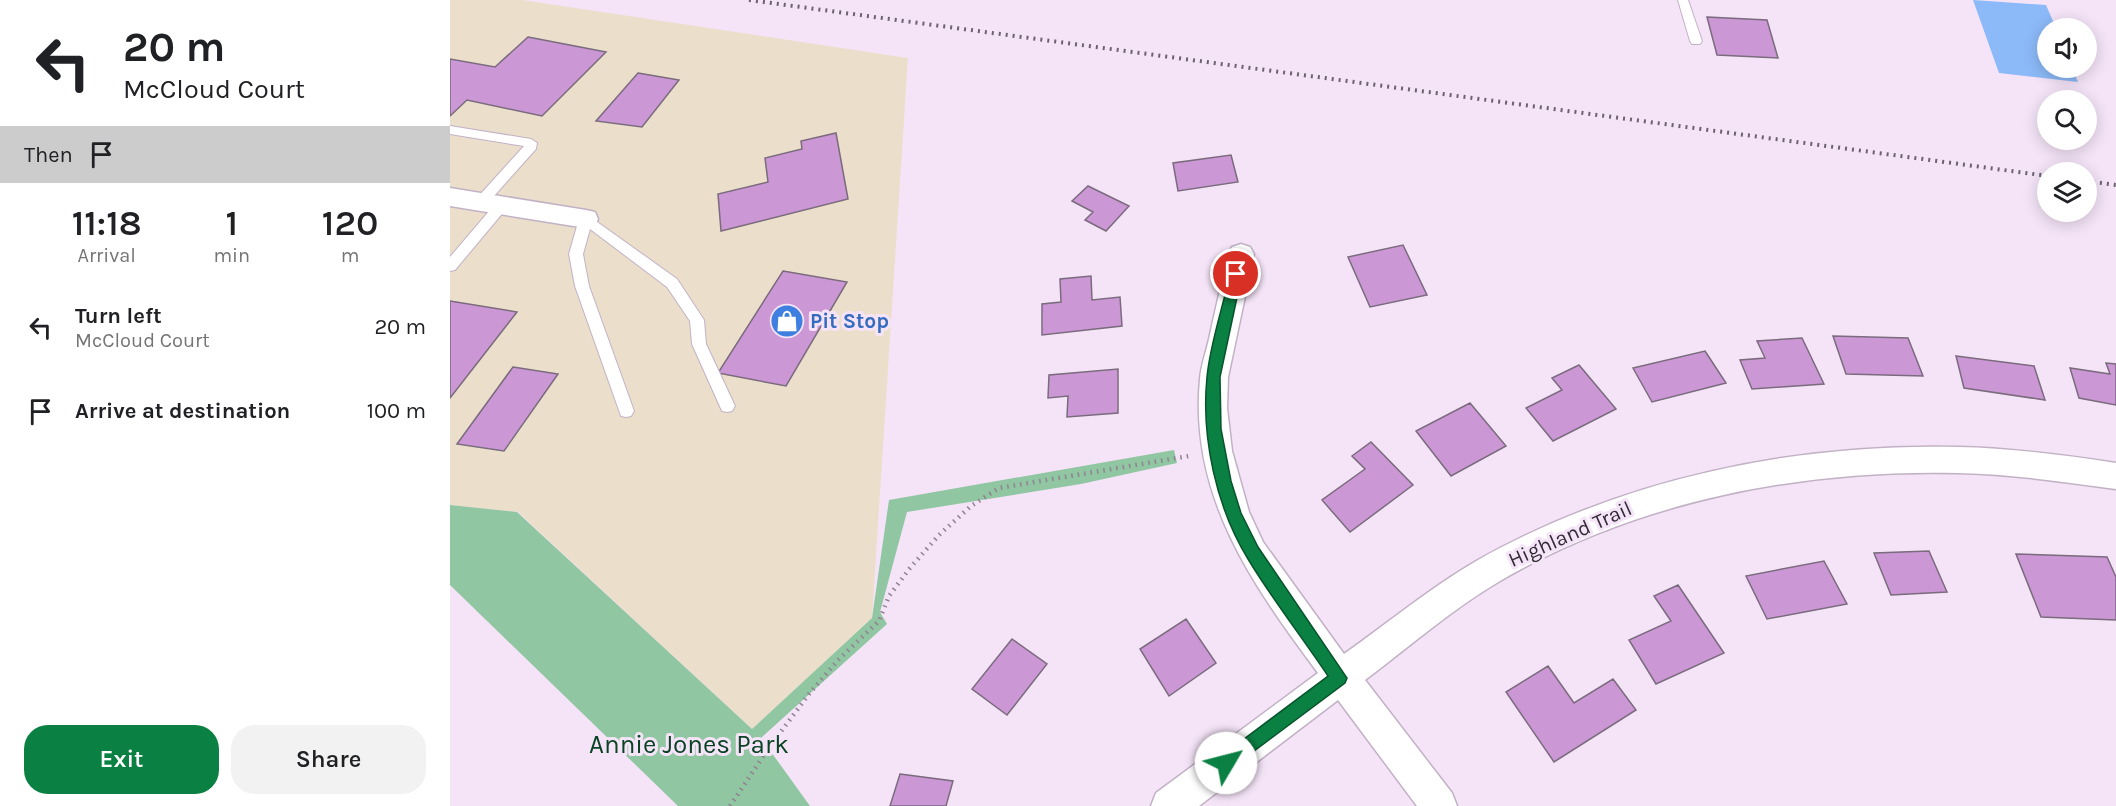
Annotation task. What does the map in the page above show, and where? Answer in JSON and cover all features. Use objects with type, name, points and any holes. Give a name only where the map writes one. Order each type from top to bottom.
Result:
[{"type":"street","points":[[450,197],[586,219]]},
{"type":"street","points":[[1241,254],[1214,377],[1214,429],[1221,471],[1234,514],[1252,552],[1339,678],[1439,806]]},
{"type":"street","name":"Highland Trail","points":[[1169,806],[1339,678],[1490,570],[1593,520],[1676,494],[1780,472],[1877,460],[1921,458],[2016,463],[2116,476]]},
{"type":"lane","points":[[1683,0],[1696,41]]},
{"type":"lane","points":[[450,130],[531,143],[530,149],[450,266]]},
{"type":"lane","points":[[626,411],[582,285],[576,254],[586,219],[672,283],[697,320],[699,344],[727,406]]},
{"type":"path","points":[[730,806],[761,758],[819,683],[841,657],[877,624],[886,602],[897,586],[941,534],[977,498],[999,488],[1188,456]]},
{"type":"shaded area","points":[[450,0],[522,0],[908,58],[872,618],[752,729],[518,512],[450,505]]},
{"type":"green space","name":"Annie Jones Park","points":[[1174,450],[1177,463],[1081,484],[907,512],[880,612],[887,624],[761,738],[810,806],[678,806],[450,585],[450,505],[517,512],[752,729],[872,618],[889,500]]},
{"type":"water","points":[[1973,0],[2046,5],[2052,18],[2037,18],[2037,77],[1999,73]]},
{"type":"water","points":[[2043,78],[2076,78],[2078,82]]},
{"type":"building","points":[[1707,17],[1767,20],[1778,58],[1717,55]]},
{"type":"building","points":[[528,37],[606,52],[542,116],[467,100],[450,116],[450,59],[495,67]]},
{"type":"building","points":[[638,73],[679,80],[642,127],[596,121]]},
{"type":"building","points":[[836,133],[848,199],[721,231],[718,194],[768,182],[765,158],[802,149],[801,141]]},
{"type":"building","points":[[1231,155],[1238,182],[1178,191],[1173,163]]},
{"type":"building","points":[[1088,186],[1129,206],[1106,231],[1085,220],[1093,212],[1072,201]]},
{"type":"building","points":[[1403,245],[1427,295],[1370,307],[1348,257]]},
{"type":"building","points":[[783,271],[847,282],[786,386],[718,373]]},
{"type":"building","points":[[1091,276],[1092,300],[1120,297],[1122,326],[1042,335],[1042,304],[1061,302],[1060,279]]},
{"type":"building","points":[[450,301],[517,312],[450,398]]},
{"type":"building","points":[[1833,336],[1908,338],[1923,376],[1846,374]]},
{"type":"building","points":[[1802,338],[1824,384],[1752,389],[1740,360],[1765,358],[1757,341]]},
{"type":"building","points":[[1705,351],[1726,383],[1652,402],[1633,368]]},
{"type":"building","points":[[1956,356],[2034,366],[2045,400],[1964,388]]},
{"type":"building","points":[[2106,363],[2116,364],[2116,405],[2079,398],[2070,368],[2110,374]]},
{"type":"building","points":[[1579,365],[1616,409],[1553,441],[1526,408],[1562,390],[1552,378]]},
{"type":"building","points":[[513,367],[558,374],[504,451],[457,444]]},
{"type":"building","points":[[1118,369],[1118,413],[1067,417],[1068,396],[1048,398],[1049,375]]},
{"type":"building","points":[[1470,403],[1506,446],[1451,476],[1416,431]]},
{"type":"building","points":[[1371,442],[1413,485],[1350,532],[1322,500],[1365,469],[1352,456]]},
{"type":"building","points":[[1929,551],[1947,592],[1891,595],[1874,553]]},
{"type":"building","points":[[2016,554],[2107,557],[2116,577],[2116,620],[2041,617]]},
{"type":"building","points":[[1824,561],[1847,604],[1767,619],[1746,576]]},
{"type":"building","points":[[1678,585],[1724,653],[1656,684],[1629,640],[1671,621],[1654,596]]},
{"type":"building","points":[[1186,619],[1216,663],[1169,696],[1140,649]]},
{"type":"building","points":[[1012,639],[1047,664],[1007,715],[972,689]]},
{"type":"building","points":[[1548,666],[1574,703],[1613,679],[1636,710],[1554,762],[1506,692]]},
{"type":"building","points":[[900,774],[953,781],[946,806],[890,806]]},
{"type":"railway","points":[[749,0],[2037,175]]},
{"type":"railway","points":[[2097,182],[2116,185]]},
{"type":"place","name":"Pit Stop","points":[[787,321]]},
{"type":"route","points":[[1226,763],[1339,678],[1252,552],[1234,514],[1224,481],[1214,429],[1214,377],[1236,274]]}]
